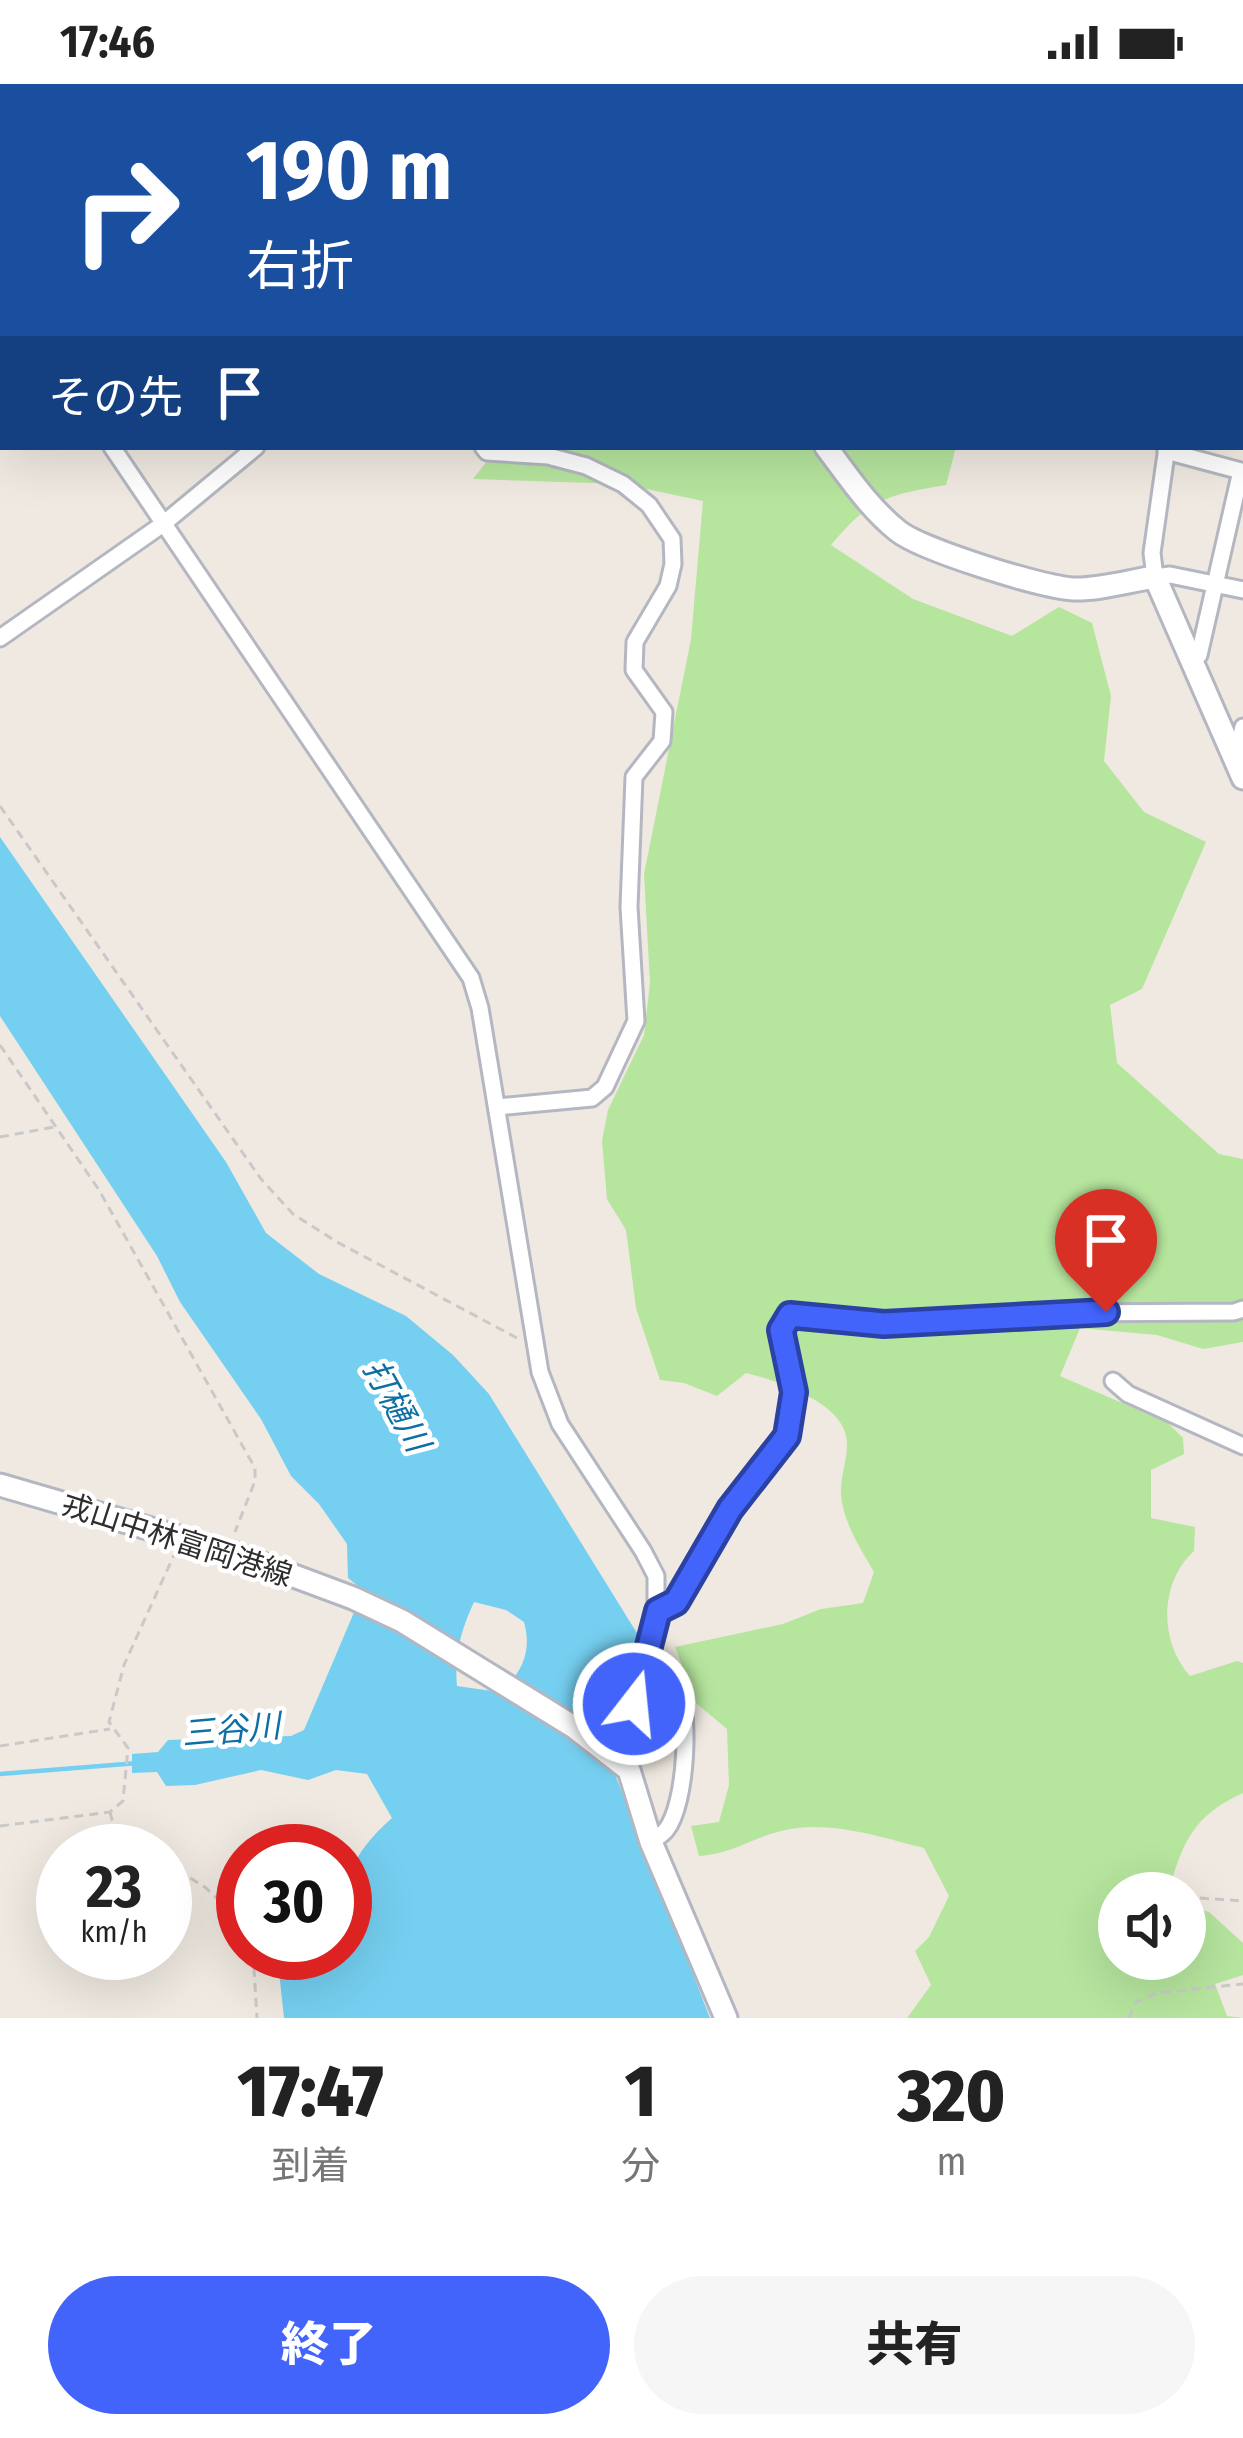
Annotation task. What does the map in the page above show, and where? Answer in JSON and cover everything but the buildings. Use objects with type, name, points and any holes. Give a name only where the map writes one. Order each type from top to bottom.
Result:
[{"type":"main road","points":[[828,450],[874,508],[901,534],[926,546],[1050,586],[1078,589],[1155,578],[1238,751],[1243,778]]},
{"type":"main road","name":"戎山中林富岡港線","points":[[0,1485],[230,1552],[353,1598],[402,1622],[574,1727],[625,1768]]},
{"type":"main road","points":[[625,1768],[651,1842],[726,2018]]},
{"type":"street","points":[[114,450],[471,978],[497,1107],[534,1347],[560,1424],[656,1576],[658,1611],[634,1704],[625,1768]]},
{"type":"street","points":[[0,638],[163,524],[252,450]]},
{"type":"street","points":[[485,450],[548,456],[586,466],[623,484],[649,505],[672,539],[673,564],[668,586],[634,642],[634,670],[664,712],[662,741],[634,777],[629,907],[636,1021],[605,1088],[592,1098],[497,1107]]},
{"type":"street","points":[[1167,450],[1151,553],[1155,578],[1170,575],[1243,590]]},
{"type":"street","points":[[1170,450],[1242,471],[1199,656],[1192,662]]},
{"type":"street","points":[[1238,751],[1243,727]]},
{"type":"street","points":[[658,1611],[676,1602],[730,1509],[787,1436],[794,1392],[781,1330],[790,1315],[884,1324],[1060,1312],[1243,1309]]},
{"type":"street","points":[[1113,1381],[1128,1394],[1243,1446]]},
{"type":"street","points":[[647,1655],[661,1660],[677,1681],[685,1765],[669,1827],[651,1842]]},
{"type":"path","points":[[0,806],[261,1179],[293,1214],[534,1347]]},
{"type":"path","points":[[0,1045],[139,1258],[255,1468],[230,1552]]},
{"type":"path","points":[[0,1136],[56,1127]]},
{"type":"path","points":[[0,1826],[110,1812],[123,1802],[128,1748],[109,1722],[124,1665],[182,1538]]},
{"type":"path","points":[[0,1746],[112,1728]]},
{"type":"path","points":[[110,1812],[113,1824]]},
{"type":"path","points":[[192,1879],[216,1897]]},
{"type":"path","points":[[1206,1898],[1243,1901]]},
{"type":"path","points":[[255,1980],[257,2018]]},
{"type":"path","points":[[1129,2018],[1135,2002],[1156,1993],[1243,1984]]},
{"type":"green space","points":[[496,450],[955,450],[946,485],[881,501],[857,517],[831,545],[913,599],[1012,636],[1059,607],[1092,623],[1111,696],[1104,761],[1144,812],[1206,842],[1142,989],[1110,1005],[1117,1063],[1219,1154],[1243,1159],[1243,1342],[1203,1349],[1157,1335],[1080,1328],[1060,1376],[1168,1423],[1183,1438],[1184,1454],[1151,1470],[1151,1518],[1195,1527],[1194,1551],[1174,1579],[1169,1596],[1168,1630],[1190,1676],[1243,1663],[1243,1793],[1201,1821],[1175,1872],[1098,1872],[1098,1980],[1206,1980],[1206,1911],[1243,1943],[1243,1975],[1215,1984],[1227,2016],[1243,2018],[907,2018],[931,1985],[915,1951],[929,1937],[949,1896],[924,1848],[817,1827],[781,1831],[699,1856],[691,1826],[719,1822],[729,1785],[727,1729],[696,1703],[675,1647],[783,1624],[821,1609],[863,1603],[874,1572],[842,1503],[847,1443],[832,1413],[789,1387],[746,1373],[717,1396],[660,1380],[636,1308],[626,1230],[607,1199],[602,1141],[608,1110],[644,1035],[650,983],[644,874],[691,639],[703,501],[623,484],[473,479]]},
{"type":"water","name":"打樋川","points":[[0,837],[226,1162],[266,1233],[319,1274],[406,1316],[453,1355],[489,1394],[640,1638],[620,1711],[616,1777],[710,2018],[284,2018],[280,1980],[372,1980],[372,1838],[392,1818],[367,1774],[336,1770],[308,1780],[261,1770],[195,1785],[166,1786],[157,1772],[132,1773],[132,1754],[158,1752],[168,1740],[291,1736],[304,1730],[355,1610],[358,1586],[348,1578],[347,1544],[319,1504],[291,1476],[261,1419],[180,1302],[157,1256],[0,1016]],"holes":[[[474,1602],[506,1610],[524,1622],[527,1642],[520,1669],[499,1692],[457,1686],[460,1643]]]},
{"type":"waterway","name":"三谷川","points":[[0,1774],[138,1763]]},
{"type":"route","points":[[634,1704],[658,1611],[676,1602],[730,1509],[787,1436],[794,1392],[781,1330],[790,1315],[884,1324],[1106,1312]]}]
